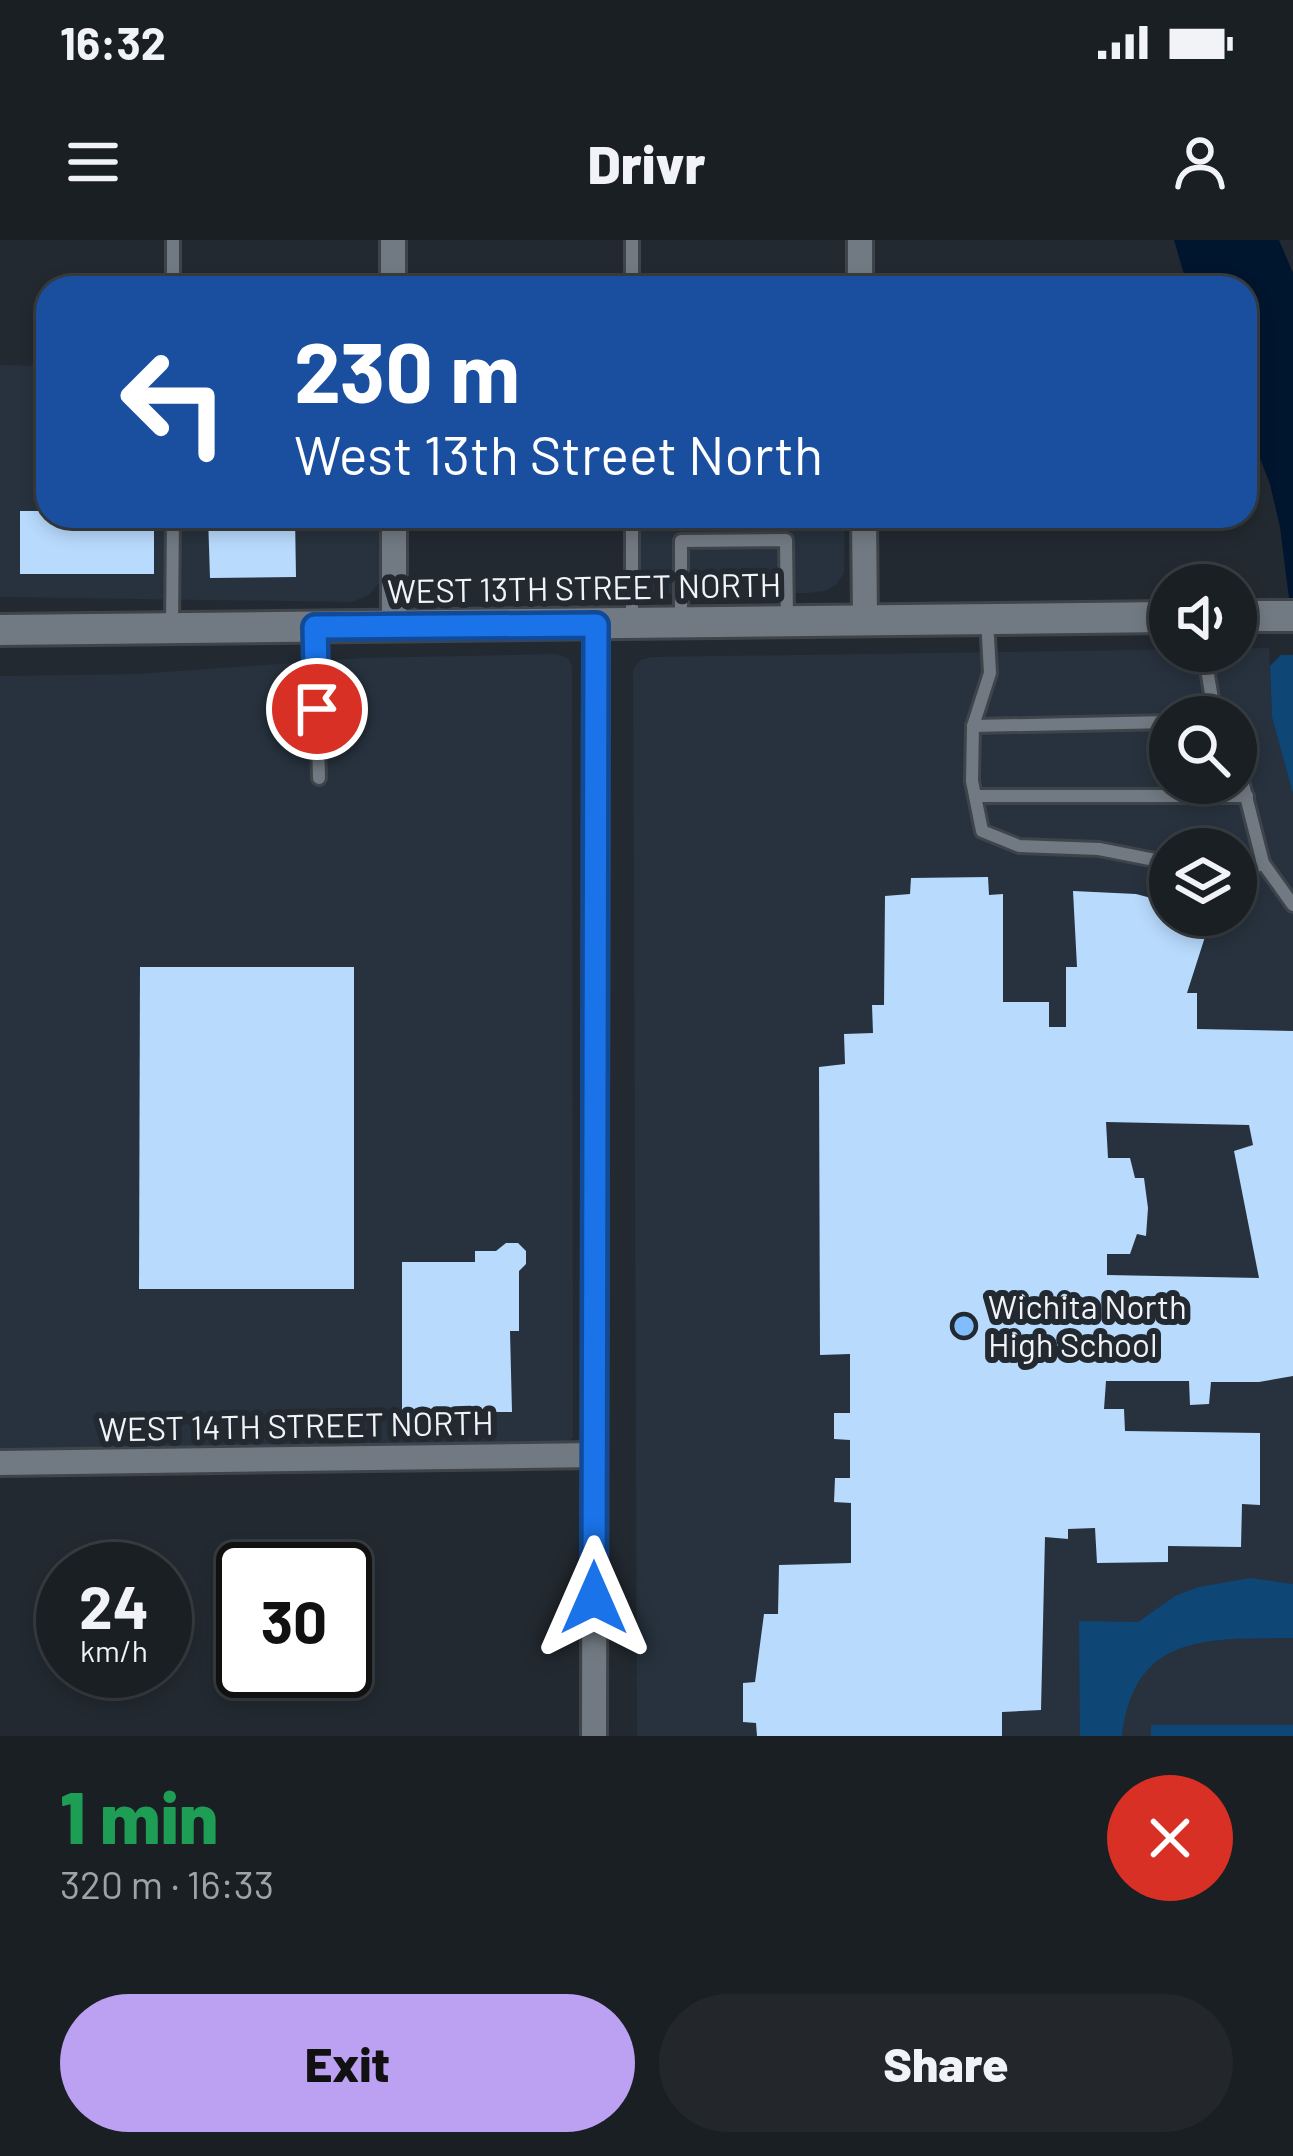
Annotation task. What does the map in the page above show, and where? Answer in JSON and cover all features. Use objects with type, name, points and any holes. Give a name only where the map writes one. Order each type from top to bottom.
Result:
[{"type":"street","points":[[393,240],[393,276]]},
{"type":"street","points":[[860,240],[860,276]]},
{"type":"street","points":[[394,528],[394,627]]},
{"type":"street","points":[[864,528],[865,618]]},
{"type":"street","name":"WEST 13TH STREET NORTH","points":[[0,630],[1149,617]]},
{"type":"street","points":[[594,1736],[596,625]]},
{"type":"street","name":"WEST 14TH STREET NORTH","points":[[0,1462],[594,1455]]},
{"type":"lane","points":[[173,240],[173,276]]},
{"type":"lane","points":[[632,240],[632,276]]},
{"type":"lane","points":[[172,528],[172,628]]},
{"type":"lane","points":[[632,528],[632,624]]},
{"type":"lane","points":[[681,623],[681,541],[786,540],[787,621]]},
{"type":"lane","points":[[986,617],[990,673],[973,725],[975,796],[982,831],[1019,846],[1099,849],[1149,859]]},
{"type":"lane","points":[[315,627],[319,778]]},
{"type":"lane","points":[[973,725],[1149,722]]},
{"type":"lane","points":[[975,796],[1149,796]]},
{"type":"lane","points":[[1249,804],[1263,862],[1293,904]]},
{"type":"lane","points":[[1257,865],[1263,862]]},
{"type":"shaded area","points":[[1174,240],[1279,240],[1293,273],[1293,630],[1280,527],[1257,451],[1257,276],[1184,276]]},
{"type":"shaded area","points":[[0,365],[36,366],[36,528],[384,528],[384,577],[369,595],[352,602],[0,597]]},
{"type":"shaded area","points":[[641,528],[845,528],[844,573],[825,591],[641,594]]},
{"type":"shaded area","name":"Wichita North High School","points":[[1257,648],[1269,648],[1272,717],[1293,794],[1293,1736],[637,1736],[633,670],[640,660],[1149,650],[1149,672],[1257,672]]},
{"type":"shaded area","points":[[557,654],[569,659],[572,667],[573,1437],[552,1445],[0,1448],[0,676],[137,674],[362,658]]},
{"type":"shaded area","points":[[1281,655],[1293,655],[1293,794],[1272,717],[1270,666]]},
{"type":"shaded area","points":[[1250,1578],[1293,1584],[1293,1638],[1233,1639],[1181,1648],[1159,1659],[1142,1677],[1129,1702],[1122,1736],[1080,1736],[1079,1621],[1138,1622],[1175,1596]]},
{"type":"shaded area","points":[[1151,1725],[1293,1725],[1293,1736],[1151,1736]]},
{"type":"building","points":[[20,511],[36,511],[36,528],[154,528],[154,574],[20,574]]},
{"type":"building","points":[[208,528],[295,528],[296,577],[210,578]]},
{"type":"building","name":"Wichita North High School","points":[[988,877],[989,895],[1003,894],[1003,1002],[1049,1002],[1049,1027],[1066,1027],[1066,967],[1077,967],[1073,891],[1149,897],[1149,936],[1205,936],[1187,993],[1197,993],[1197,1029],[1293,1031],[1293,1376],[1211,1382],[1209,1404],[1190,1405],[1189,1381],[1106,1381],[1104,1409],[1124,1409],[1125,1431],[1260,1433],[1260,1505],[1242,1504],[1241,1547],[1168,1546],[1168,1562],[1097,1563],[1095,1528],[1068,1529],[1068,1539],[1045,1537],[1041,1710],[1002,1712],[1002,1736],[757,1736],[756,1723],[743,1722],[743,1683],[755,1682],[764,1614],[778,1614],[779,1565],[851,1563],[851,1503],[834,1502],[835,1478],[850,1478],[850,1440],[834,1439],[834,1413],[850,1413],[850,1354],[820,1355],[819,1067],[845,1064],[844,1034],[873,1033],[872,1005],[884,1005],[885,896],[910,894],[911,878]],"holes":[[[1106,1122],[1249,1125],[1253,1145],[1234,1151],[1259,1278],[1107,1275],[1107,1254],[1130,1254],[1137,1234],[1146,1236],[1148,1208],[1144,1178],[1135,1178],[1130,1158],[1108,1158]]]},
{"type":"building","points":[[140,967],[354,967],[354,1289],[139,1289]]},
{"type":"building","points":[[506,1243],[518,1243],[526,1251],[526,1264],[519,1271],[519,1331],[510,1331],[512,1412],[402,1412],[402,1262],[475,1262],[475,1251],[496,1251]]},
{"type":"place","name":"Wichita North High School","points":[[964,1326]]},
{"type":"route","points":[[317,709],[315,627],[596,625],[594,1598]]}]
